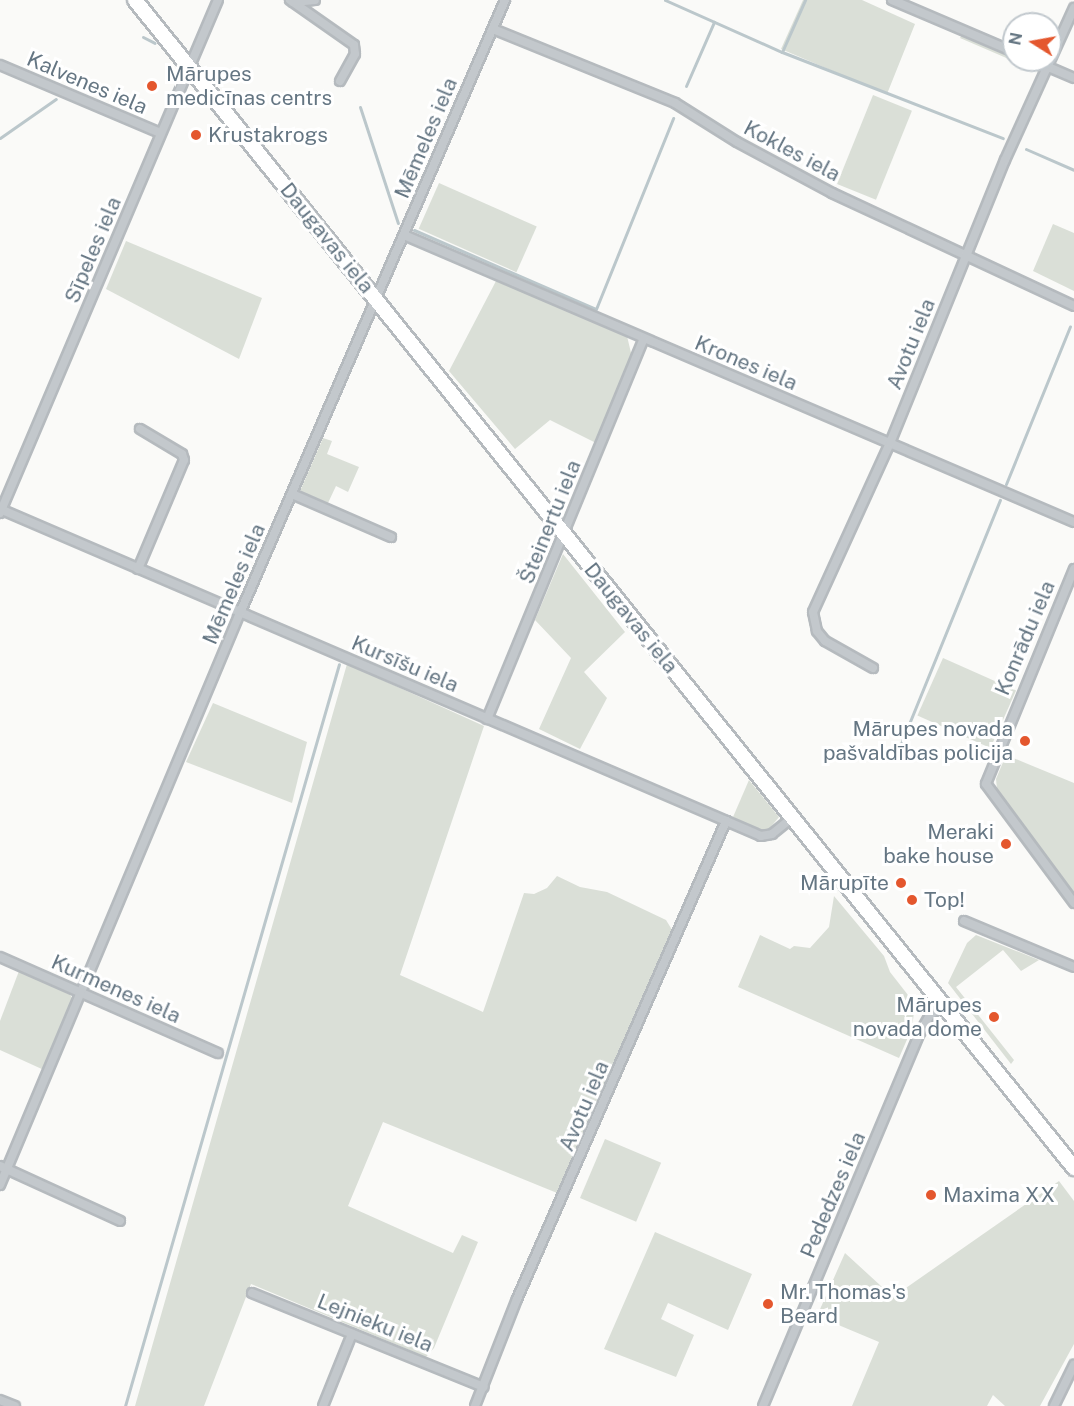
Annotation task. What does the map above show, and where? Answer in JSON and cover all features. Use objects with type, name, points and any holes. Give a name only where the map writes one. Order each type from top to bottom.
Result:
[{"type":"main road","name":"Daugavas iela","points":[[135,0],[1074,1168]]},
{"type":"street","name":"Sīpeles iela","points":[[0,511],[218,0]]},
{"type":"street","points":[[292,1],[315,0]]},
{"type":"street","name":"Mēmeles iela","points":[[0,1185],[3,1168],[82,993],[240,612],[505,0]]},
{"type":"street","points":[[892,0],[1002,47]]},
{"type":"street","points":[[292,1],[356,49],[340,81]]},
{"type":"street","name":"Avotu iela","points":[[1062,36],[1074,8]]},
{"type":"street","name":"Kokles iela","points":[[493,29],[666,99],[793,173],[1074,306]]},
{"type":"street","name":"Kalvenes iela","points":[[0,65],[160,133]]},
{"type":"street","name":"Avotu iela","points":[[873,668],[825,642],[817,631],[813,612],[890,443],[967,255],[1047,72]]},
{"type":"street","name":"Krones iela","points":[[404,235],[1074,522]]},
{"type":"street","name":"Šteinertu iela","points":[[487,718],[565,536],[644,339]]},
{"type":"street","points":[[138,568],[184,460],[182,454],[140,429]]},
{"type":"street","points":[[292,494],[391,537]]},
{"type":"street","name":"Kursīšu iela","points":[[0,511],[767,837],[793,817]]},
{"type":"street","name":"Konrādu iela","points":[[1074,569],[986,784],[1074,903]]},
{"type":"street","name":"Avotu iela","points":[[475,1406],[517,1299],[726,821]]},
{"type":"street","points":[[964,921],[1074,967]]},
{"type":"street","name":"Kurmenes iela","points":[[0,957],[218,1053]]},
{"type":"street","name":"Pededzes iela","points":[[763,1406],[920,1033],[930,1015],[944,1004]]},
{"type":"street","points":[[3,1168],[120,1221]]},
{"type":"street","name":"Lejnieku iela","points":[[252,1293],[483,1387]]},
{"type":"street","points":[[324,1406],[352,1334]]},
{"type":"street","points":[[1054,1406],[1074,1365]]},
{"type":"street","points":[[0,1400],[15,1406]]},
{"type":"shaded area","points":[[803,0],[862,0],[915,24],[887,94],[781,49]]},
{"type":"shaded area","points":[[962,35],[997,47],[1002,51],[1002,56],[960,38]]},
{"type":"shaded area","points":[[873,95],[912,111],[876,200],[837,184]]},
{"type":"shaded area","points":[[439,183],[537,227],[516,272],[419,229]]},
{"type":"shaded area","points":[[1053,224],[1074,233],[1074,291],[1033,271]]},
{"type":"shaded area","points":[[126,241],[262,298],[239,359],[106,289]]},
{"type":"shaded area","points":[[496,281],[627,336],[632,357],[596,443],[550,420],[515,449],[449,371]]},
{"type":"shaded area","points":[[323,438],[332,441],[327,454],[359,467],[348,492],[336,486],[328,503],[300,491]]},
{"type":"shaded area","points":[[563,554],[625,632],[584,672],[607,698],[580,749],[539,729],[571,658],[535,620]]},
{"type":"shaded area","points":[[943,658],[1016,691],[990,748],[917,716]]},
{"type":"shaded area","points":[[347,664],[484,726],[400,975],[483,1012],[524,893],[534,894],[547,888],[557,876],[580,887],[607,892],[666,920],[674,933],[562,1195],[383,1122],[348,1206],[453,1253],[462,1235],[478,1242],[434,1348],[426,1357],[251,1284],[204,1406],[135,1406]]},
{"type":"shaded area","points":[[213,703],[307,742],[292,803],[186,762]]},
{"type":"shaded area","points":[[1006,755],[1074,783],[1074,893],[997,789],[996,779]]},
{"type":"shaded area","points":[[749,780],[779,817],[770,828],[761,831],[733,817]]},
{"type":"shaded area","points":[[834,896],[884,956],[890,972],[915,1004],[912,1028],[899,1058],[738,987],[760,935],[790,949],[794,946],[810,948],[829,927]]},
{"type":"shaded area","points":[[976,935],[1039,960],[1021,971],[1003,950],[956,987],[1014,1060],[1011,1064],[948,983],[967,943]]},
{"type":"shaded area","points":[[19,971],[69,993],[74,1001],[44,1070],[0,1050],[0,1021]]},
{"type":"shaded area","points":[[605,1139],[661,1163],[636,1222],[580,1198]]},
{"type":"shaded area","points":[[1059,1181],[1074,1201],[1074,1344],[1040,1406],[1005,1406],[993,1395],[987,1406],[852,1406],[879,1342],[817,1316],[845,1253],[893,1297]]},
{"type":"shaded area","points":[[655,1232],[752,1274],[728,1330],[668,1303],[661,1319],[694,1335],[676,1377],[604,1349]]},
{"type":"waterway","points":[[665,0],[782,52],[1003,138]]},
{"type":"waterway","points":[[782,52],[805,0]]},
{"type":"waterway","points":[[686,86],[714,22]]},
{"type":"waterway","points":[[143,37],[155,43]]},
{"type":"waterway","points":[[0,138],[56,99]]},
{"type":"waterway","points":[[360,107],[398,223]]},
{"type":"waterway","points":[[414,230],[596,309],[673,118]]},
{"type":"waterway","points":[[1026,149],[1074,170]]},
{"type":"waterway","points":[[1006,484],[1070,326]]},
{"type":"waterway","points":[[898,751],[1000,500]]},
{"type":"waterway","points":[[125,1406],[339,664]]},
{"type":"place","name":"Mārupes medicīnas centrs","points":[[152,86]]},
{"type":"place","name":"Krustakrogs","points":[[196,135]]},
{"type":"place","name":"Mārupes novada pašvaldības policija","points":[[1025,741]]},
{"type":"place","name":"Meraki bake house","points":[[1006,844]]},
{"type":"place","name":"Mārupīte","points":[[901,883]]},
{"type":"place","name":"Top!","points":[[912,900]]},
{"type":"place","name":"Mārupes novada dome","points":[[994,1017]]},
{"type":"place","name":"Maxima XX","points":[[931,1195]]},
{"type":"place","name":"Mr. Thomas's Beard","points":[[768,1304]]}]
